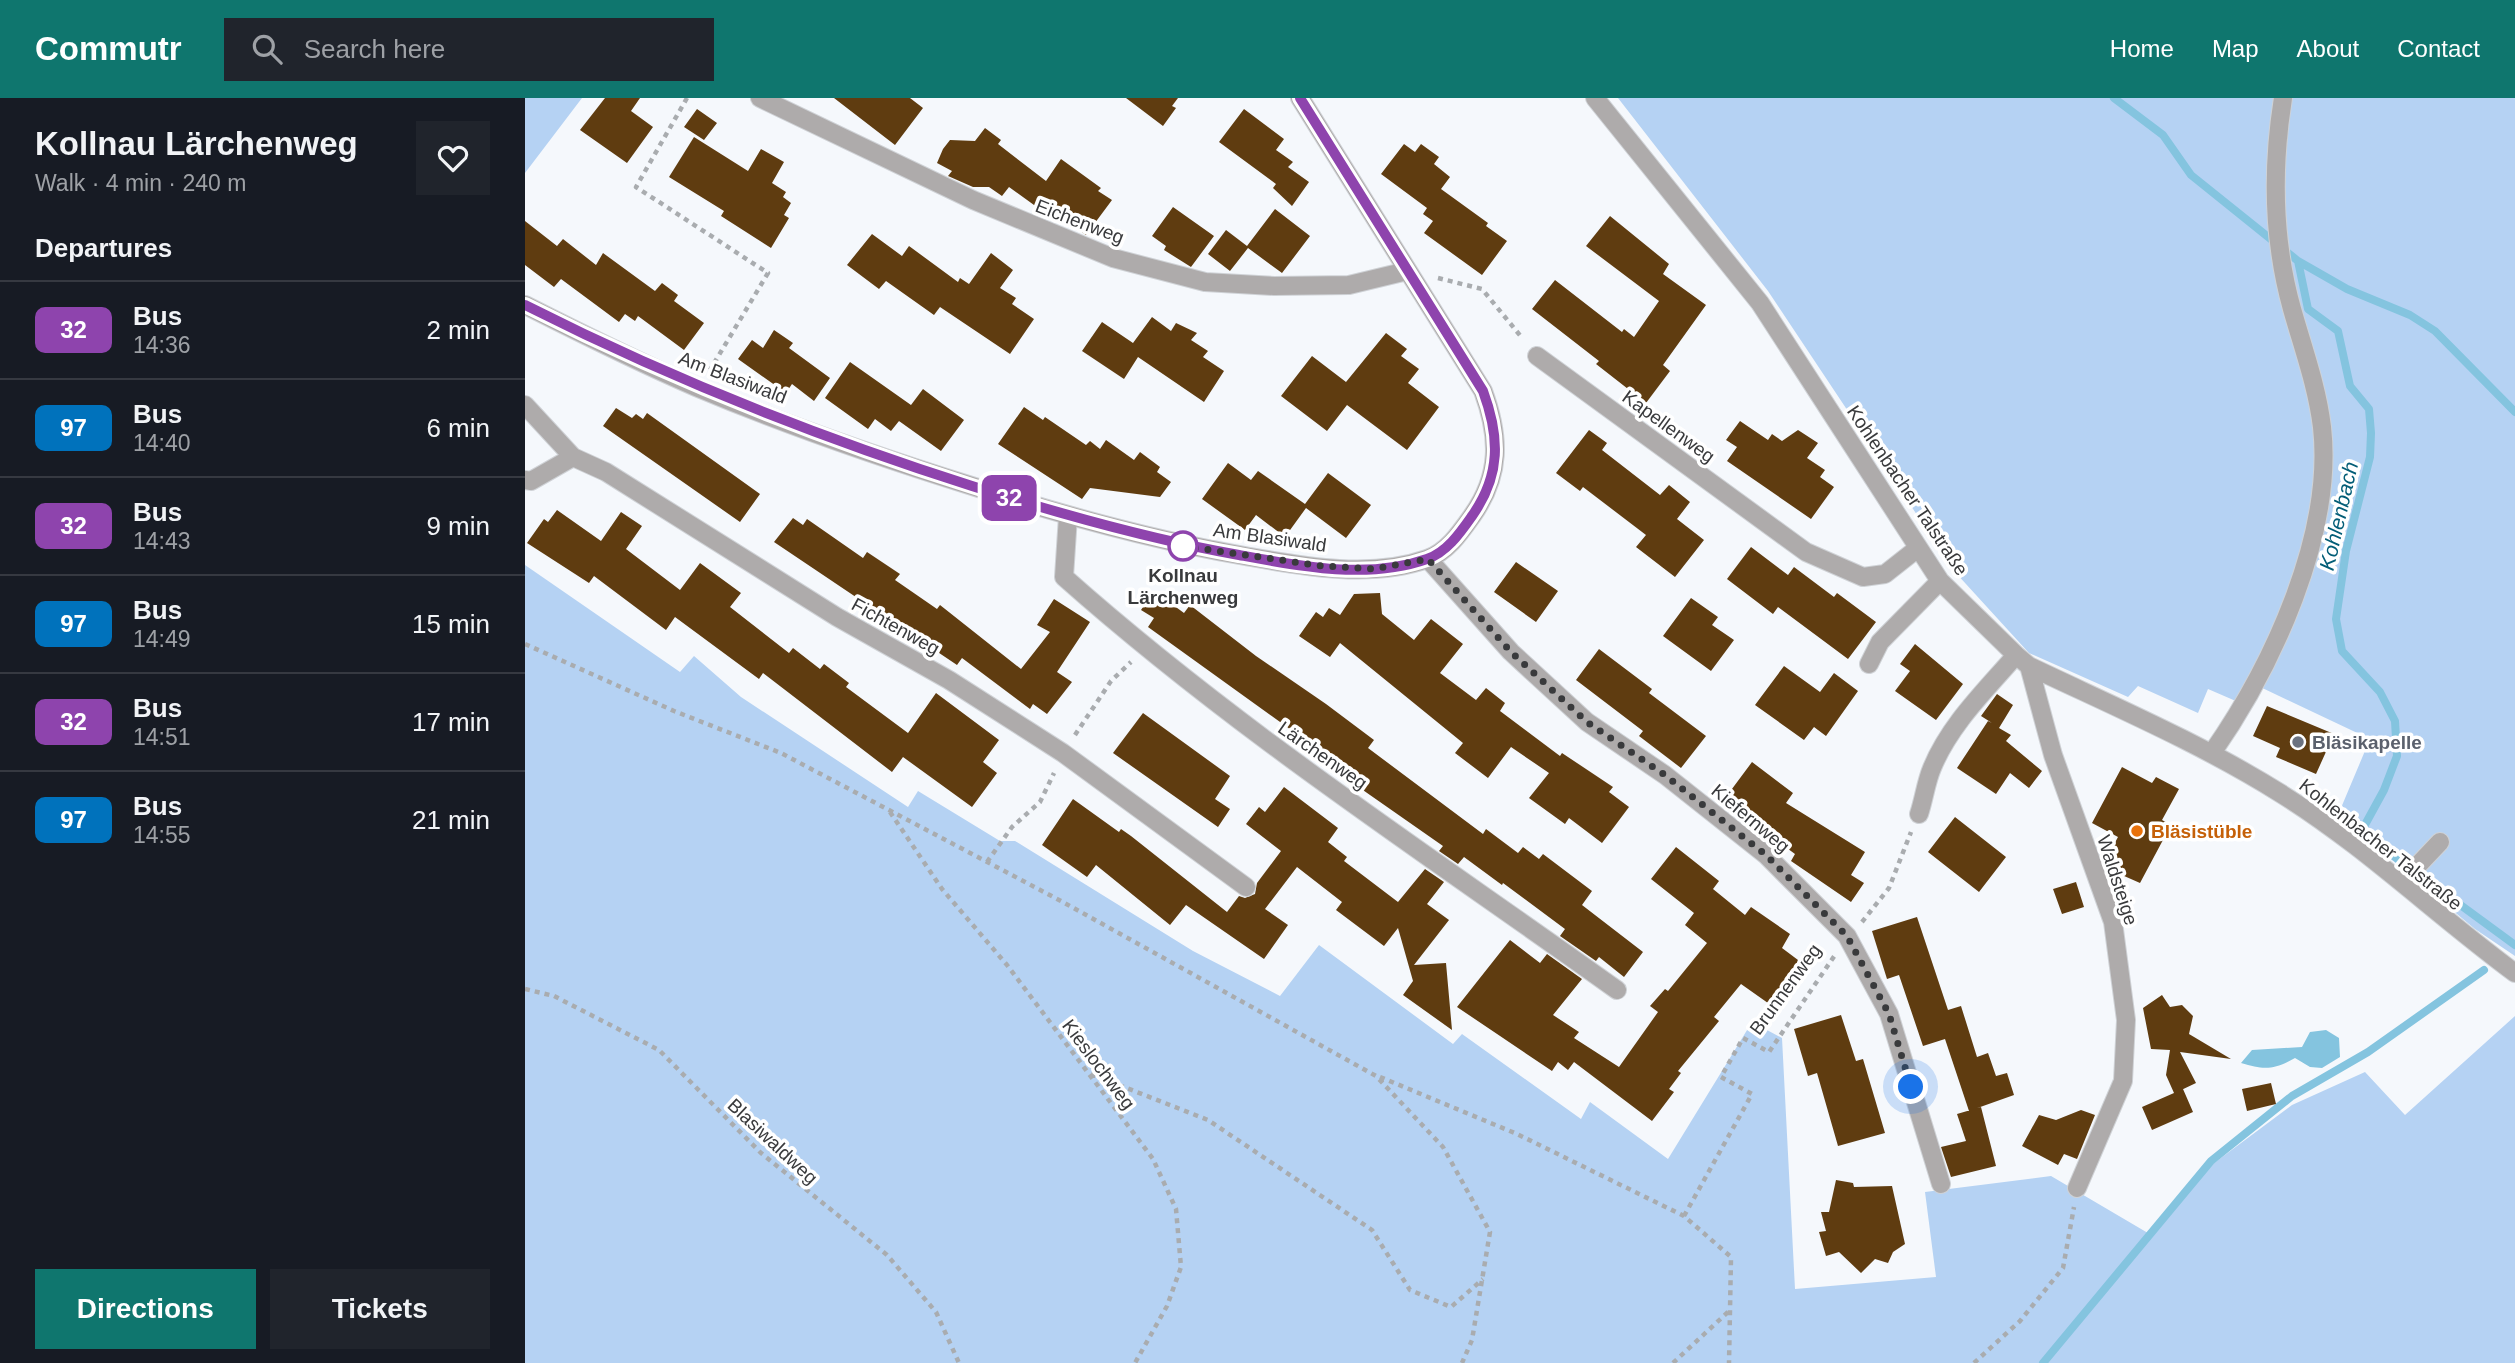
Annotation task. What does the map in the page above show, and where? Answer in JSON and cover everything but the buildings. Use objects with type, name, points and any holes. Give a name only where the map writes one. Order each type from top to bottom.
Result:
[{"type":"street","name":"Eichenweg","points":[[760,98],[973,200],[1126,261],[1205,282],[1274,286],[1349,285],[1407,271]]},
{"type":"street","name":"Am Blasiwald","points":[[525,305],[699,388],[899,463],[1068,516],[1182,546],[1296,565],[1374,569],[1428,559],[1454,541],[1489,487],[1495,460],[1495,424],[1483,391],[1300,98]]},
{"type":"street","name":"Kohlenbacher Talstraße","points":[[1595,98],[1760,303],[1940,581],[2022,661],[2212,753],[2411,873],[2466,937],[2515,973]]},
{"type":"street","points":[[2212,753],[2245,705],[2297,597],[2321,482],[2322,429],[2312,371],[2292,309],[2281,260],[2276,142],[2283,98]]},
{"type":"street","name":"Kapellenweg","points":[[1537,356],[1806,552],[1863,577],[1885,574],[1918,548]]},
{"type":"street","name":"Fichtenweg","points":[[525,405],[573,457],[606,472],[837,617],[949,680],[1063,753],[1246,887]]},
{"type":"street","points":[[525,480],[531,481],[573,457]]},
{"type":"street","name":"Lärchenweg","points":[[1068,516],[1064,577],[1221,709],[1617,990]]},
{"type":"street","name":"Kiefernweg","points":[[1428,559],[1511,652],[1587,722],[1665,775],[1766,855],[1847,936],[1889,1014],[1941,1184]]},
{"type":"street","points":[[1869,664],[1880,642],[1940,581]]},
{"type":"street","points":[[1919,814],[1931,770],[1957,723],[2022,661]]},
{"type":"street","name":"Waldsteige","points":[[2022,661],[2113,922],[2126,1020],[2123,1081],[2077,1188]]},
{"type":"street","points":[[2411,873],[2440,842]]},
{"type":"path","points":[[687,98],[636,187],[768,273],[699,388]]},
{"type":"path","points":[[1407,271],[1482,289],[1537,356]]},
{"type":"path","points":[[525,644],[674,711],[781,753],[987,862],[1376,1076],[1517,1134],[1683,1216],[1731,1257],[1729,1363]]},
{"type":"path","points":[[987,862],[1012,827],[1040,803],[1063,753],[1111,681],[1148,648]]},
{"type":"path","name":"Kieslochweg","points":[[889,811],[942,889],[1006,965],[1153,1159],[1176,1209],[1181,1267],[1167,1306],[1135,1363]]},
{"type":"path","name":"Brunnenweg","points":[[1683,1216],[1752,1094],[1721,1077],[1743,1038],[1769,1052],[1847,936],[1872,912],[1889,888],[1919,814]]},
{"type":"path","name":"Blasiwaldweg","points":[[525,989],[554,996],[659,1050],[761,1153],[887,1255],[936,1312],[960,1363]]},
{"type":"path","points":[[1090,1073],[1208,1120],[1372,1230],[1410,1290],[1451,1307],[1484,1279]]},
{"type":"path","points":[[1376,1076],[1443,1147],[1490,1231],[1472,1340],[1462,1363]]},
{"type":"path","points":[[1973,1363],[2020,1321],[2063,1268],[2077,1188]]},
{"type":"path","points":[[1673,1363],[1728,1311]]},
{"type":"shaded area","points":[[525,98],[582,98],[525,173]]},
{"type":"shaded area","points":[[1618,98],[2515,98],[2515,956],[2475,929],[2338,815],[2370,739],[2256,685],[2245,705],[2208,689],[2198,713],[2138,686],[2128,697],[2029,653],[1955,572],[1768,291]]},
{"type":"shaded area","points":[[525,565],[680,672],[694,656],[741,697],[908,807],[918,791],[1000,841],[1015,841],[1193,951],[1280,996],[1319,945],[1453,1044],[1462,1034],[1581,1119],[1590,1102],[1668,1159],[1752,1022],[1782,1038],[1795,1289],[1936,1277],[1925,1192],[2051,1176],[2153,1236],[2190,1181],[2292,1105],[2365,1072],[2405,1115],[2515,1016],[2515,1363],[525,1363]]},
{"type":"shaded area","points":[[2326,1030],[2339,1038],[2340,1057],[2322,1068],[2310,1067],[2295,1058],[2269,1068],[2241,1063],[2252,1050],[2302,1047],[2310,1032]]},
{"type":"waterway","name":"Kohlenbach","points":[[2114,98],[2163,135],[2191,175],[2298,261],[2308,309],[2338,331],[2350,386],[2369,409],[2371,433],[2370,457],[2346,551],[2336,619],[2342,651],[2380,692],[2395,721],[2397,756],[2384,790],[2361,832],[2515,945]]},
{"type":"waterway","points":[[2298,261],[2347,289],[2410,315],[2435,331],[2515,412]]},
{"type":"waterway","points":[[2043,1363],[2211,1161],[2292,1096],[2368,1052],[2484,970]]},
{"type":"bus line","name":"32","points":[[525,305],[632,359],[699,388],[899,463],[1068,516],[1182,546],[1296,565],[1374,569],[1428,559],[1454,541],[1489,487],[1495,460],[1495,424],[1483,391],[1300,98]]},
{"type":"place","name":"Kollnau Lärchenweg","points":[[1183,546]]},
{"type":"place","name":"Bläsikapelle","points":[[2298,742]]},
{"type":"place","name":"Bläsistüble","points":[[2137,831]]},
{"type":"route","points":[[1183,546],[1296,565],[1374,569],[1428,559],[1511,652],[1587,722],[1665,775],[1766,855],[1847,936],[1889,1014],[1911,1087]]}]
